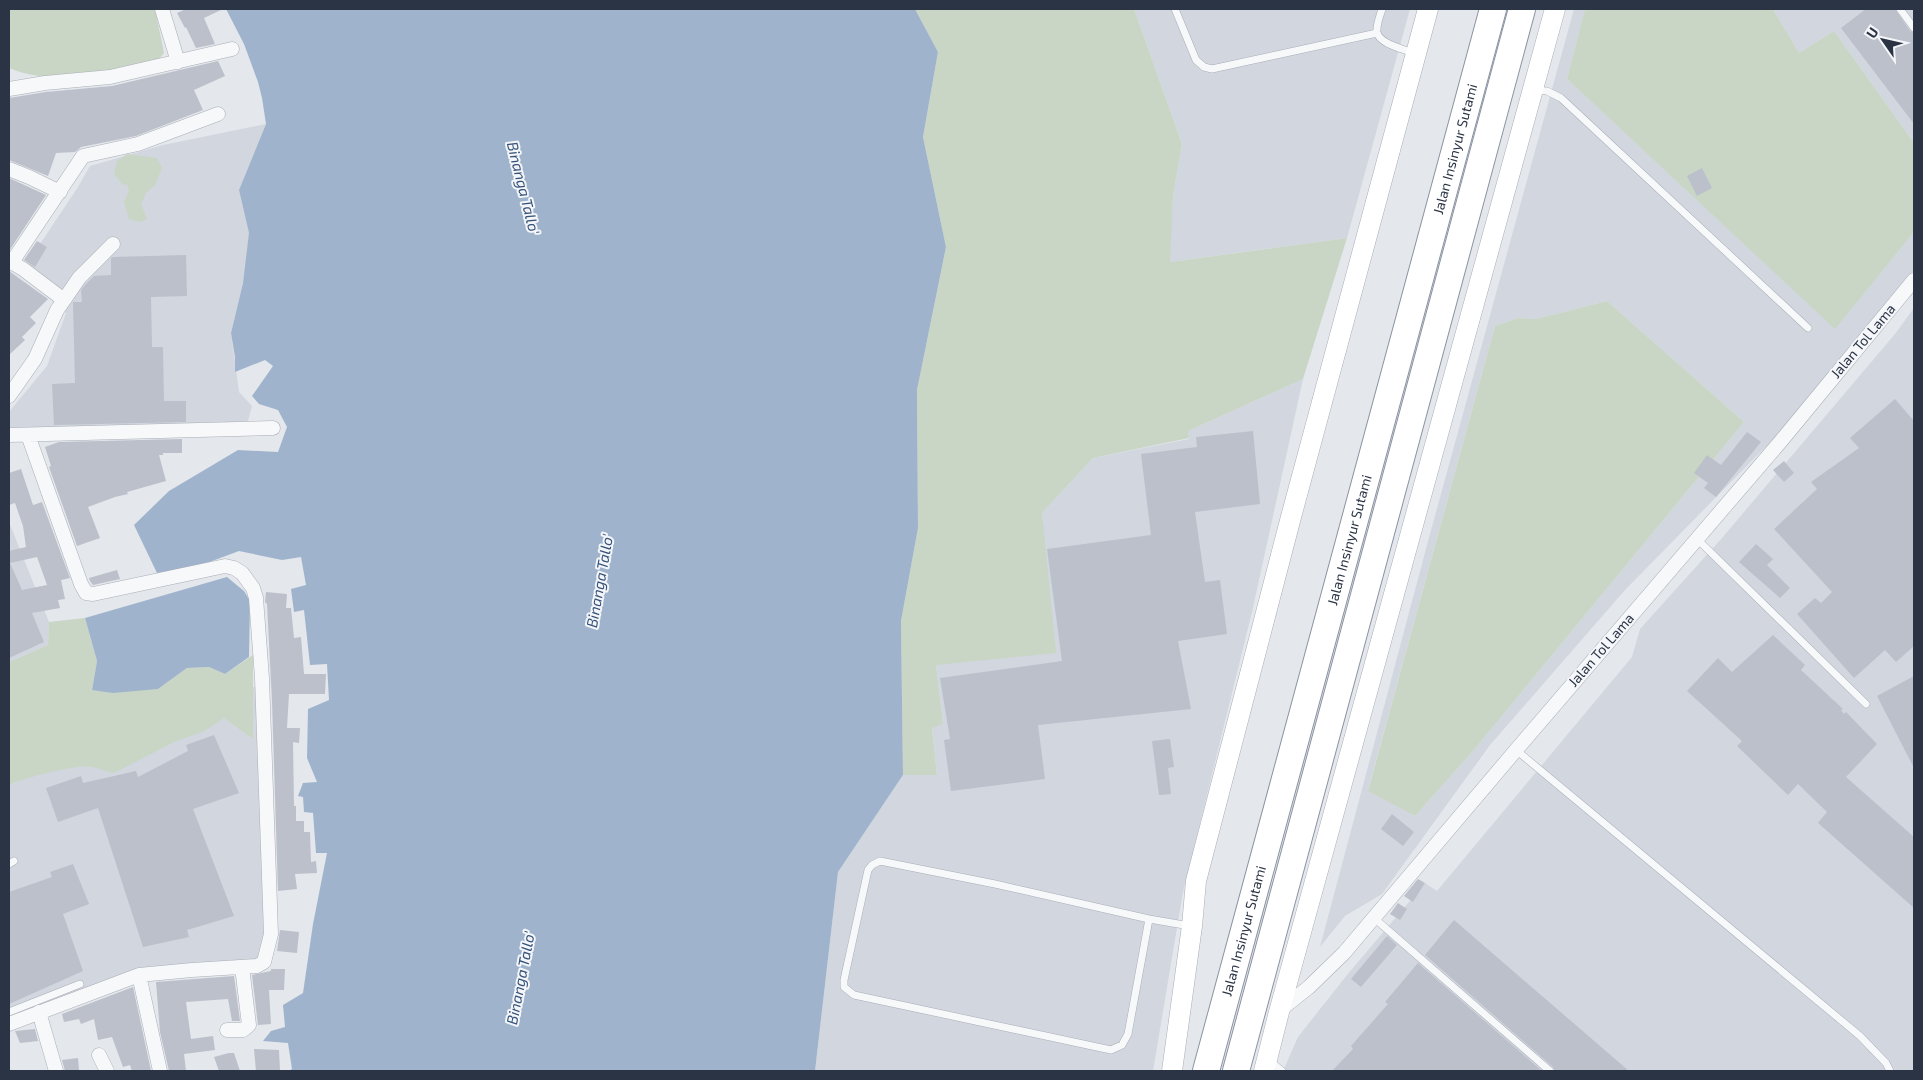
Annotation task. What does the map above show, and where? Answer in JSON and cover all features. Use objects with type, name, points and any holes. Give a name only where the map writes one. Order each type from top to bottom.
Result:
[{"type":"highway","name":"Jalan Insinyur Sutami","points":[[1206,1071],[1493,9]]},
{"type":"highway","name":"Jalan Insinyur Sutami","points":[[1236,1071],[1522,9]]},
{"type":"street","points":[[162,9],[178,62]]},
{"type":"street","points":[[1172,1071],[1192,926],[1196,881],[1291,517],[1428,9]]},
{"type":"street","points":[[1271,1067],[1279,1012],[1555,9]]},
{"type":"street","points":[[9,89],[45,83],[110,77],[232,49]]},
{"type":"street","points":[[64,300],[10,262],[83,156],[131,146],[218,114]]},
{"type":"street","points":[[9,169],[29,176],[60,192]]},
{"type":"street","points":[[9,396],[35,359],[57,310],[82,274],[113,244]]},
{"type":"street","name":"Jalan Tol Lama","points":[[1279,1012],[1332,966],[1374,918],[1781,441],[1914,280]]},
{"type":"street","points":[[9,435],[273,428]]},
{"type":"street","points":[[9,1024],[139,975],[257,966],[263,963],[267,955],[271,934],[262,678],[255,592],[242,573],[234,568],[225,566],[93,594],[86,593],[81,584],[28,435]]},
{"type":"street","points":[[227,1030],[243,1030],[249,1025],[242,967]]},
{"type":"street","points":[[139,975],[160,1071]]},
{"type":"street","points":[[39,1012],[56,1071]]},
{"type":"street","points":[[99,1054],[107,1071]]},
{"type":"lane","points":[[1175,9],[1196,60],[1204,67],[1212,69],[1377,33]]},
{"type":"lane","points":[[1377,33],[1382,9]]},
{"type":"lane","points":[[1900,9],[1914,28]]},
{"type":"lane","points":[[1377,33],[1383,40],[1416,54]]},
{"type":"lane","points":[[1533,90],[1547,91],[1561,98],[1808,328]]},
{"type":"lane","points":[[1697,539],[1866,704]]},
{"type":"lane","points":[[1516,750],[1854,1030],[1886,1063],[1890,1071]]},
{"type":"lane","points":[[1150,919],[1128,1034],[1122,1045],[1111,1050],[854,996],[844,987],[868,870],[872,865],[880,861],[996,884],[1150,919],[1192,926]]},
{"type":"lane","points":[[1374,918],[1550,1071]]},
{"type":"lane","points":[[9,1012],[80,984]]},
{"type":"shaded area","points":[[1134,9],[1410,9],[1347,238],[1169,262],[1173,196],[1182,144]]},
{"type":"shaded area","points":[[1574,9],[1585,9],[1567,79],[1835,328],[1914,232],[1914,270],[1781,431],[1625,590],[1490,745],[1382,894],[1345,916],[1320,947],[1427,545]],"holes":[[[1607,301],[1744,422],[1473,751],[1415,816],[1368,790],[1495,326],[1518,318],[1536,319]]]},
{"type":"shaded area","points":[[1773,9],[1914,9],[1914,143],[1834,31],[1799,53]]},
{"type":"shaded area","points":[[266,124],[239,190],[250,236],[243,283],[231,333],[239,392],[252,406],[245,432],[9,442],[9,412],[47,366],[66,313],[22,271],[90,166],[163,145]]},
{"type":"shaded area","points":[[1914,308],[1914,1071],[1283,1071],[1298,1037],[1347,975],[1425,883],[1437,891],[1632,657],[1640,629],[1722,538],[1895,334]]},
{"type":"shaded area","points":[[1303,379],[1252,612],[1183,892],[1153,1071],[815,1071],[838,872],[903,775],[937,775],[932,727],[943,724],[936,665],[1043,526],[1042,513],[1093,458],[1189,439],[1188,431]]},
{"type":"shaded area","points":[[9,522],[49,622],[48,645],[9,662]]},
{"type":"shaded area","points":[[264,683],[265,967],[148,979],[9,1030],[9,785]]},
{"type":"green space","points":[[9,9],[155,9],[164,53],[159,59],[151,63],[98,74],[61,77],[26,74],[9,68]]},
{"type":"green space","points":[[915,9],[1134,9],[1182,144],[1173,196],[1170,262],[1347,238],[1303,379],[1188,431],[1189,438],[1093,458],[1042,513],[1056,653],[936,665],[943,724],[932,728],[937,775],[903,775],[901,621],[918,528],[917,390],[946,247],[923,137],[938,52]]},
{"type":"green space","points":[[1585,9],[1773,9],[1799,53],[1834,31],[1914,143],[1914,232],[1835,329],[1567,79]]},
{"type":"green space","points":[[127,154],[157,158],[162,168],[155,185],[146,193],[141,204],[147,219],[140,222],[129,219],[124,202],[129,190],[127,184],[123,185],[114,174],[117,161]]},
{"type":"green space","points":[[1607,301],[1744,422],[1473,751],[1415,816],[1368,791],[1495,326],[1518,318],[1536,319]]},
{"type":"green space","points":[[85,618],[97,661],[92,690],[158,689],[187,668],[209,667],[225,674],[253,655],[253,739],[224,718],[203,732],[176,741],[114,773],[92,767],[74,768],[38,775],[9,785],[9,662],[48,645],[49,622]]},
{"type":"water","name":"Binanga Tallo'","points":[[226,9],[915,9],[938,52],[923,137],[946,247],[917,390],[918,528],[901,621],[903,775],[838,872],[815,1071],[289,1071],[292,1069],[288,1043],[263,1041],[271,1031],[285,1027],[283,1005],[303,993],[313,924],[327,853],[316,853],[313,813],[304,812],[303,797],[298,796],[303,783],[317,782],[307,758],[308,709],[329,700],[327,664],[310,665],[304,610],[294,612],[291,589],[306,585],[301,557],[282,560],[239,551],[196,567],[157,573],[134,525],[169,491],[238,450],[278,452],[287,427],[278,410],[259,404],[252,396],[273,366],[265,360],[235,372],[235,357],[231,333],[243,283],[249,233],[239,190],[266,124],[258,82],[244,44]]},
{"type":"water","points":[[227,577],[244,591],[250,601],[249,657],[225,674],[209,667],[187,668],[158,689],[113,693],[92,690],[97,661],[85,618]]},
{"type":"building","points":[[186,9],[223,9],[204,18],[215,44],[196,48],[177,13]]},
{"type":"building","points":[[1866,9],[1895,9],[1910,31],[1914,33],[1914,124],[1841,28]]},
{"type":"building","points":[[218,61],[225,76],[194,90],[203,110],[136,136],[81,147],[75,152],[56,153],[48,176],[9,160],[9,98],[46,92],[112,86]]},
{"type":"building","points":[[1702,168],[1712,188],[1697,196],[1687,176]]},
{"type":"building","points":[[9,178],[46,195],[9,251]]},
{"type":"building","points":[[37,241],[47,247],[35,267],[24,260]]},
{"type":"building","points":[[186,255],[187,296],[151,297],[152,347],[163,347],[164,401],[186,401],[186,422],[54,425],[52,384],[75,383],[73,302],[82,302],[81,290],[94,276],[111,275],[111,258],[113,257]]},
{"type":"building","points":[[9,271],[48,299],[30,317],[36,323],[22,337],[25,340],[9,355]]},
{"type":"building","points":[[1895,399],[1914,421],[1914,646],[1896,662],[1885,650],[1854,678],[1797,614],[1815,598],[1821,603],[1832,592],[1774,529],[1817,489],[1811,482],[1859,448],[1850,438]]},
{"type":"building","points":[[1253,431],[1260,504],[1195,512],[1205,582],[1220,580],[1227,634],[1178,641],[1191,709],[1038,725],[1045,779],[951,791],[944,740],[950,739],[940,678],[1062,661],[1047,549],[1151,535],[1141,454],[1197,447],[1196,437]]},
{"type":"building","points":[[1747,432],[1761,442],[1716,497],[1704,488],[1708,483],[1694,473],[1707,455],[1721,465]]},
{"type":"building","points":[[182,439],[182,453],[163,453],[163,455],[159,455],[166,481],[127,492],[128,494],[88,507],[100,538],[77,546],[49,467],[51,466],[45,447],[59,442]]},
{"type":"building","points":[[1784,461],[1794,473],[1784,482],[1773,470]]},
{"type":"building","points":[[21,469],[33,505],[42,502],[70,578],[61,580],[65,599],[58,600],[60,608],[32,613],[44,642],[9,658],[9,551],[26,547],[23,526],[15,503],[9,505],[9,473]],"holes":[[[37,557],[47,585],[22,590],[10,563]]]},
{"type":"building","points":[[1756,544],[1773,559],[1767,565],[1790,588],[1780,598],[1739,562]]},
{"type":"building","points":[[117,570],[120,579],[93,585],[90,581],[89,578]]},
{"type":"building","points":[[266,592],[287,594],[286,608],[291,608],[294,638],[301,637],[304,674],[326,674],[325,694],[289,694],[287,728],[300,728],[299,743],[293,742],[294,806],[296,806],[296,821],[304,821],[304,832],[310,832],[311,862],[316,861],[317,873],[295,874],[297,889],[278,891],[272,701],[267,604],[265,602]]},
{"type":"building","points":[[1773,635],[1805,665],[1801,670],[1843,709],[1841,710],[1844,714],[1846,712],[1877,744],[1846,777],[1914,837],[1914,908],[1818,823],[1827,812],[1798,784],[1788,795],[1737,746],[1742,741],[1687,691],[1718,658],[1732,672]]},
{"type":"building","points":[[1914,676],[1914,768],[1877,696]]},
{"type":"building","points":[[214,735],[239,793],[193,809],[234,916],[187,930],[189,937],[143,947],[98,808],[58,822],[46,788],[81,776],[83,783],[136,771],[138,777],[188,751],[186,745]]},
{"type":"building","points":[[1170,739],[1174,767],[1168,768],[1171,794],[1159,795],[1152,741]]},
{"type":"building","points":[[1392,814],[1414,832],[1403,846],[1381,829]]},
{"type":"building","points":[[73,864],[89,904],[63,914],[83,971],[9,1004],[9,892],[52,877],[50,872]]},
{"type":"building","points":[[1418,879],[1425,883],[1413,902],[1404,896]]},
{"type":"building","points":[[1398,903],[1407,909],[1400,920],[1390,914]]},
{"type":"building","points":[[1454,920],[1629,1071],[1555,1071],[1553,1067],[1425,955]]},
{"type":"building","points":[[280,930],[299,932],[297,953],[277,951]]},
{"type":"building","points":[[1387,936],[1397,945],[1361,987],[1351,979]]},
{"type":"building","points":[[1418,963],[1542,1071],[1332,1071],[1353,1049],[1351,1046],[1388,1004],[1385,1002]]},
{"type":"building","points":[[271,969],[285,969],[284,990],[269,990],[271,1024],[258,1025],[252,975],[271,971]]},
{"type":"building","points":[[234,976],[240,1021],[232,1021],[228,999],[186,1002],[191,1039],[213,1036],[215,1050],[184,1054],[186,1071],[169,1071],[160,1032],[156,982]]},
{"type":"building","points":[[133,987],[151,1071],[132,1071],[130,1065],[123,1067],[112,1037],[98,1040],[94,1019],[81,1024],[79,1019],[64,1022],[62,1014]]},
{"type":"building","points":[[35,1029],[38,1041],[20,1043],[15,1031]]},
{"type":"building","points":[[254,1049],[279,1050],[280,1071],[256,1071]]},
{"type":"building","points":[[234,1053],[240,1071],[219,1071],[214,1057]]},
{"type":"building","points":[[78,1058],[79,1070],[65,1071],[62,1060]]}]
